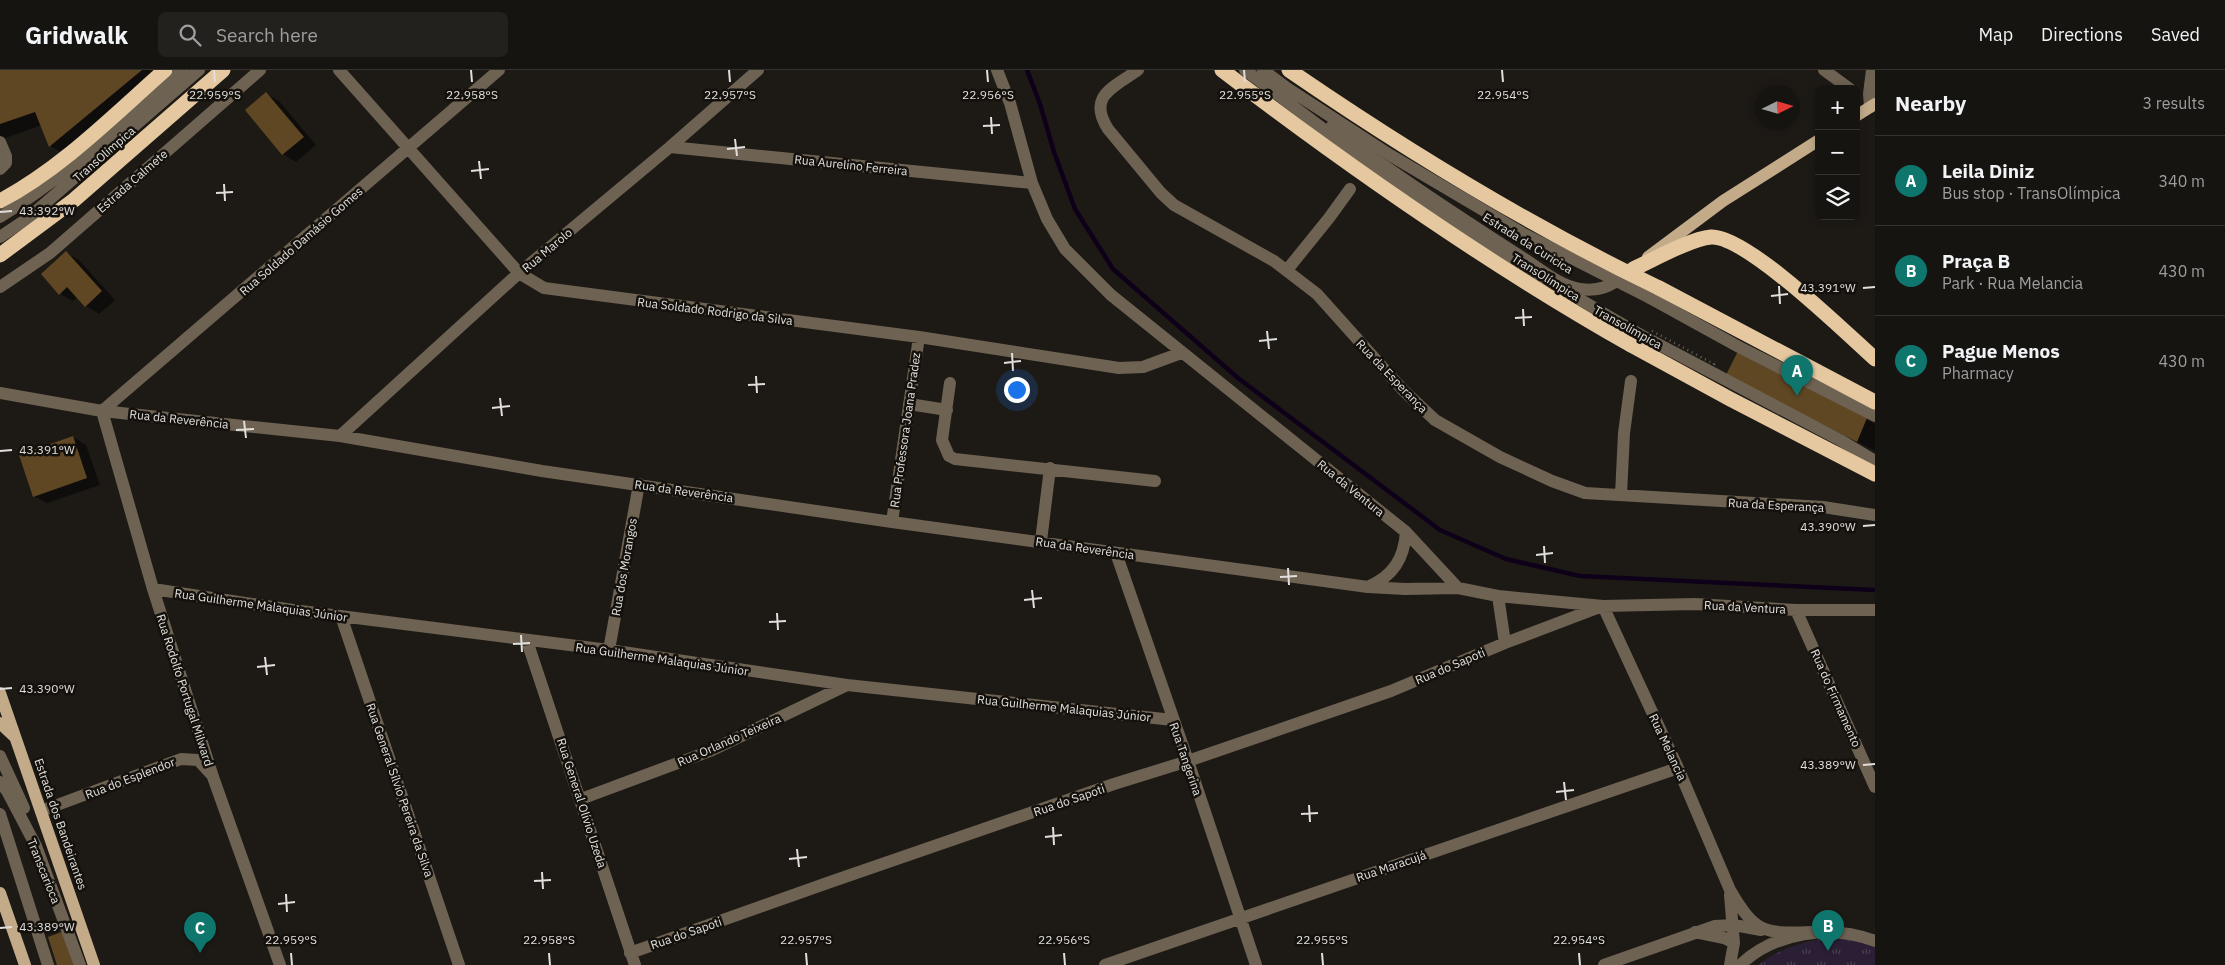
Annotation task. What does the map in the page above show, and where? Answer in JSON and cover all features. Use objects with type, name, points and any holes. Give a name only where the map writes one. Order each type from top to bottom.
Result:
[{"type":"highway","name":"TransOlímpica","points":[[0,201],[28,185],[72,152],[165,70]]},
{"type":"highway","name":"TransOlímpica","points":[[0,255],[74,200],[223,70]]},
{"type":"highway","name":"TransOlímpica","points":[[1222,70],[1380,187],[1558,303],[1642,336],[1730,399],[1875,474]]},
{"type":"highway","points":[[1289,70],[1408,149],[1611,265],[1655,293],[1875,402]]},
{"type":"highway","points":[[1633,269],[1688,244],[1710,237],[1730,241],[1776,272],[1875,359]]},
{"type":"main road","points":[[1860,110],[1868,99]]},
{"type":"main road","name":"Estrada da Curicica","points":[[1633,269],[1723,201],[1815,143]]},
{"type":"main road","name":"Estrada dos Bandeirantes","points":[[0,693],[94,965]]},
{"type":"main road","points":[[0,723],[17,738]]},
{"type":"main road","points":[[0,893],[25,965]]},
{"type":"street","name":"Transolímpica","points":[[0,217],[29,199],[86,155],[183,70]]},
{"type":"street","name":"Transolímpica","points":[[0,237],[27,219],[199,70]]},
{"type":"street","name":"Estrada Calmete","points":[[0,287],[50,253],[260,70]]},
{"type":"street","name":"Rua Soldado Rodrigo da Silva","points":[[340,70],[519,273],[544,288],[919,337],[1119,368],[1143,367],[1181,353]]},
{"type":"street","name":"Rua Soldado Damásio Gomes","points":[[102,411],[499,70]]},
{"type":"street","name":"Rua Marolo","points":[[340,436],[519,273],[670,147],[758,70]]},
{"type":"street","name":"Rua da Ventura","points":[[997,70],[1010,103],[1032,183],[1047,219],[1065,249],[1111,295],[1406,532],[1458,588],[1498,596],[1602,606],[1695,604],[1796,610],[1875,610]]},
{"type":"street","name":"Rua da Esperança","points":[[1138,70],[1100,100],[1102,120],[1161,193],[1174,205],[1255,249],[1287,270],[1321,299],[1402,390],[1435,420],[1500,457],[1552,481],[1585,493],[1823,507],[1875,515]]},
{"type":"street","name":"Transolímpica","points":[[1245,70],[1358,155],[1446,217],[1530,271],[1642,336],[1832,435],[1875,460]]},
{"type":"street","name":"Estrada da Curicica","points":[[1253,70],[1372,157],[1560,282],[1580,289],[1596,290],[1611,286],[1633,269]]},
{"type":"street","name":"Transolímpica","points":[[1262,70],[1390,155],[1522,233],[1655,293],[1739,347],[1875,416]]},
{"type":"street","points":[[1824,70],[1845,85]]},
{"type":"street","points":[[1868,99],[1872,70]]},
{"type":"street","points":[[0,142],[6,156],[6,163],[0,168]]},
{"type":"street","name":"Rua Aurelino Ferreira","points":[[670,147],[1032,183]]},
{"type":"street","points":[[1287,270],[1330,218],[1350,188]]},
{"type":"street","name":"Rua Professora Joana Pradez","points":[[892,522],[919,337]]},
{"type":"street","points":[[1621,495],[1623,447],[1630,381]]},
{"type":"street","points":[[950,383],[942,440],[949,456],[955,459],[1155,481]]},
{"type":"street","name":"Rua da Reverência","points":[[0,393],[102,411],[340,436],[542,471],[892,522],[1368,587],[1405,589],[1458,588]]},
{"type":"street","points":[[909,404],[947,410]]},
{"type":"street","name":"Rua Rodolfo Portugal Milward","points":[[102,411],[153,589],[213,777],[280,965]]},
{"type":"street","points":[[1041,542],[1050,468]]},
{"type":"street","name":"Rua dos Morangos","points":[[609,650],[638,484]]},
{"type":"street","points":[[1368,587],[1381,581],[1392,572],[1400,560],[1405,546],[1406,532]]},
{"type":"street","name":"Rua Tangerina","points":[[1116,553],[1256,965]]},
{"type":"street","name":"Rua Guilherme Malaquias Júnior","points":[[153,589],[341,616],[609,650],[662,660],[846,685],[1173,720]]},
{"type":"street","points":[[1498,596],[1505,643]]},
{"type":"street","name":"Rua do Sapoti","points":[[632,959],[1104,788],[1188,762],[1391,690],[1505,643],[1602,606]]},
{"type":"street","name":"Rua Melancia","points":[[1602,606],[1678,768],[1730,890],[1746,916],[1764,930]]},
{"type":"street","name":"Rua do Firmamento","points":[[1796,610],[1875,787]]},
{"type":"street","name":"Rua General Sílvio Pereira da Silva","points":[[341,616],[458,965]]},
{"type":"street","name":"Rua General Olívio Uzeda","points":[[528,641],[632,959]]},
{"type":"street","name":"Rua Orlando Teixeira","points":[[581,799],[710,751],[846,685]]},
{"type":"street","points":[[0,756],[27,815],[36,846]]},
{"type":"street","name":"Rua do Esplendor","points":[[42,811],[181,759],[198,760],[213,777]]},
{"type":"street","name":"Rua Maracujá","points":[[1105,965],[1678,768]]},
{"type":"street","name":"Transcarioca","points":[[0,782],[7,791],[36,846],[80,965]]},
{"type":"street","name":"Transcarioca","points":[[0,814],[48,965]]},
{"type":"street","name":"Rua Melancia","points":[[1730,890],[1734,925],[1734,943],[1730,965]]},
{"type":"street","points":[[1604,965],[1715,926],[1734,925],[1783,933],[1838,932],[1875,940]]},
{"type":"street","points":[[1695,932],[1724,938],[1734,943]]},
{"type":"street","points":[[1740,965],[1775,942],[1812,932]]},
{"type":"path","points":[[1642,336],[1690,358],[1692,354]]},
{"type":"path","points":[[1642,336],[1714,364],[1711,367]]},
{"type":"green space","points":[[1820,939],[1847,939],[1875,946],[1875,965],[1758,965],[1772,955],[1787,948]]},
{"type":"building","points":[[0,70],[142,70],[49,147],[35,112],[0,124]]},
{"type":"building","points":[[266,92],[304,137],[282,155],[245,110]]},
{"type":"building","points":[[66,251],[102,291],[85,307],[67,287],[59,295],[41,274]]},
{"type":"building","points":[[1738,351],[1867,418],[1857,442],[1726,375]]},
{"type":"building","points":[[73,436],[87,478],[33,497],[19,455]]},
{"type":"building","points":[[64,931],[75,965],[57,965],[48,937]]},
{"type":"waterway","points":[[1027,70],[1075,209],[1113,269],[1238,378],[1440,530],[1506,559],[1580,576],[1875,590]]},
{"type":"place","name":"Leila Diniz","points":[[1797,396]]},
{"type":"place","name":"Praça B","points":[[1828,951]]},
{"type":"place","name":"Pague Menos","points":[[200,953]]}]
